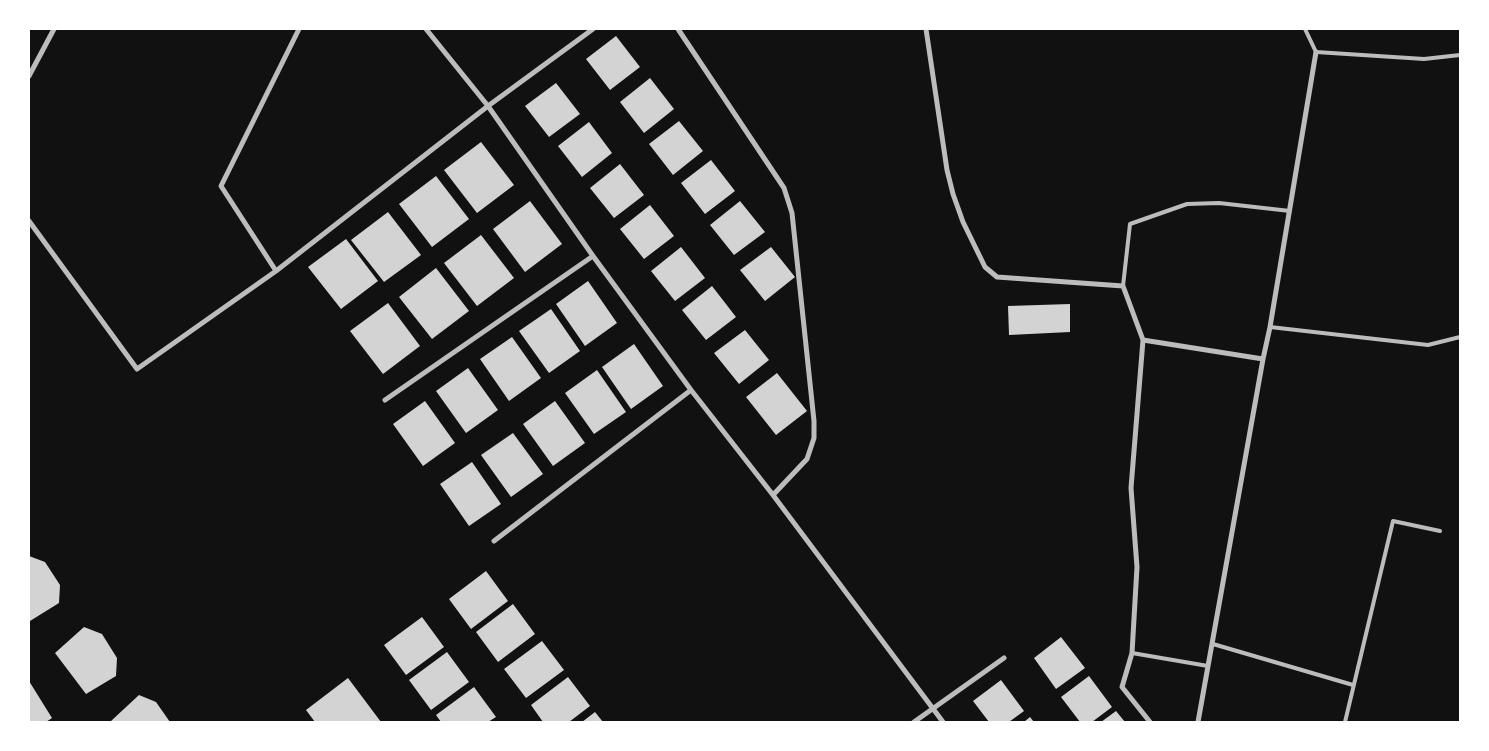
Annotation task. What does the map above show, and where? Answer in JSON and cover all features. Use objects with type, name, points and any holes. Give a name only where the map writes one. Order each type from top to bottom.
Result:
[{"type":"street","points":[[29,76],[54,29]]},
{"type":"street","points":[[276,271],[221,186],[298,29]]},
{"type":"street","points":[[426,29],[488,106],[593,256],[691,390],[773,495],[943,722]]},
{"type":"street","points":[[29,221],[137,369],[276,271],[488,106],[593,29]]},
{"type":"street","points":[[678,29],[784,188],[792,214],[814,421],[814,438],[807,459],[773,495]]},
{"type":"street","points":[[926,29],[947,170],[963,222],[985,267],[997,277],[1123,286],[1142,340],[1131,488],[1137,567],[1132,653],[1122,687],[1150,722]]},
{"type":"street","points":[[1198,722],[1270,326],[1316,52]]},
{"type":"street","points":[[386,400],[593,256]]},
{"type":"street","points":[[1142,340],[1263,359]]},
{"type":"street","points":[[494,542],[691,390]]},
{"type":"street","points":[[914,722],[1004,658]]},
{"type":"lane","points":[[1305,29],[1316,52],[1424,59],[1460,55]]},
{"type":"lane","points":[[1123,286],[1130,224],[1187,204],[1219,203],[1290,211]]},
{"type":"lane","points":[[1270,326],[1428,345],[1460,337]]},
{"type":"lane","points":[[1345,722],[1393,521],[1440,531]]},
{"type":"lane","points":[[1213,644],[1353,685]]},
{"type":"lane","points":[[1132,653],[1209,666]]},
{"type":"building","points":[[616,36],[640,67],[610,90],[586,59]]},
{"type":"building","points":[[650,78],[674,109],[644,133],[620,102]]},
{"type":"building","points":[[556,83],[580,114],[549,137],[525,106]]},
{"type":"building","points":[[679,121],[703,151],[673,175],[649,144]]},
{"type":"building","points":[[589,122],[612,153],[582,177],[558,146]]},
{"type":"building","points":[[481,142],[514,185],[477,213],[444,170]]},
{"type":"building","points":[[711,160],[735,191],[705,214],[681,183]]},
{"type":"building","points":[[620,164],[644,195],[614,218],[590,188]]},
{"type":"building","points":[[436,176],[469,219],[432,247],[399,204]]},
{"type":"building","points":[[530,201],[562,244],[525,272],[493,229]]},
{"type":"building","points":[[740,201],[765,232],[734,255],[710,225]]},
{"type":"building","points":[[650,205],[674,236],[644,259],[620,229]]},
{"type":"building","points":[[388,212],[421,255],[384,282],[351,240]]},
{"type":"building","points":[[481,235],[514,278],[477,306],[444,263]]},
{"type":"building","points":[[346,239],[378,281],[341,309],[308,267]]},
{"type":"building","points":[[681,247],[705,278],[675,301],[651,271]]},
{"type":"building","points":[[771,247],[795,277],[765,301],[740,270]]},
{"type":"building","points":[[436,268],[469,311],[432,339],[399,297]]},
{"type":"building","points":[[588,281],[617,323],[585,346],[556,304]]},
{"type":"building","points":[[712,286],[736,317],[706,340],[682,310]]},
{"type":"building","points":[[388,303],[420,346],[383,374],[350,331]]},
{"type":"building","points":[[1070,304],[1070,332],[1009,335],[1008,306]]},
{"type":"building","points":[[551,309],[580,351],[549,373],[519,331]]},
{"type":"building","points":[[745,330],[769,360],[739,384],[714,353]]},
{"type":"building","points":[[512,337],[541,378],[509,401],[480,359]]},
{"type":"building","points":[[634,344],[663,386],[631,409],[602,367]]},
{"type":"building","points":[[468,368],[498,410],[466,433],[436,391]]},
{"type":"building","points":[[597,370],[626,412],[594,434],[565,393]]},
{"type":"building","points":[[777,373],[807,411],[776,435],[746,397]]},
{"type":"building","points":[[425,401],[455,443],[423,466],[393,424]]},
{"type":"building","points":[[555,401],[585,443],[553,466],[523,424]]},
{"type":"building","points":[[513,433],[543,474],[511,497],[481,455]]},
{"type":"building","points":[[472,462],[501,504],[469,526],[440,484]]},
{"type":"building","points":[[29,556],[45,562],[60,585],[59,603],[30,621]]},
{"type":"building","points":[[486,571],[508,601],[471,629],[449,599]]},
{"type":"building","points":[[513,604],[535,634],[498,662],[476,632]]},
{"type":"building","points":[[422,617],[444,647],[406,675],[384,645]]},
{"type":"building","points":[[84,627],[102,634],[117,658],[116,676],[86,694],[55,653]]},
{"type":"building","points":[[1061,637],[1085,668],[1056,689],[1034,658]]},
{"type":"building","points":[[542,641],[564,670],[526,698],[504,669]]},
{"type":"building","points":[[447,652],[469,682],[431,710],[409,680]]},
{"type":"building","points":[[1089,676],[1112,707],[1092,722],[1080,722],[1061,697]]},
{"type":"building","points":[[568,677],[590,706],[569,722],[543,722],[531,705]]},
{"type":"building","points":[[348,678],[381,722],[315,722],[306,710]]},
{"type":"building","points":[[1001,680],[1024,711],[1009,722],[989,722],[973,701]]},
{"type":"building","points":[[29,681],[52,718],[46,722],[29,722]]},
{"type":"building","points":[[474,687],[496,717],[488,722],[441,722],[436,715]]},
{"type":"building","points":[[139,695],[156,702],[170,722],[111,721]]},
{"type":"building","points":[[1116,711],[1125,722],[1101,722]]},
{"type":"building","points":[[595,712],[603,722],[582,722]]},
{"type":"building","points":[[1030,717],[1034,722],[1024,722]]}]
